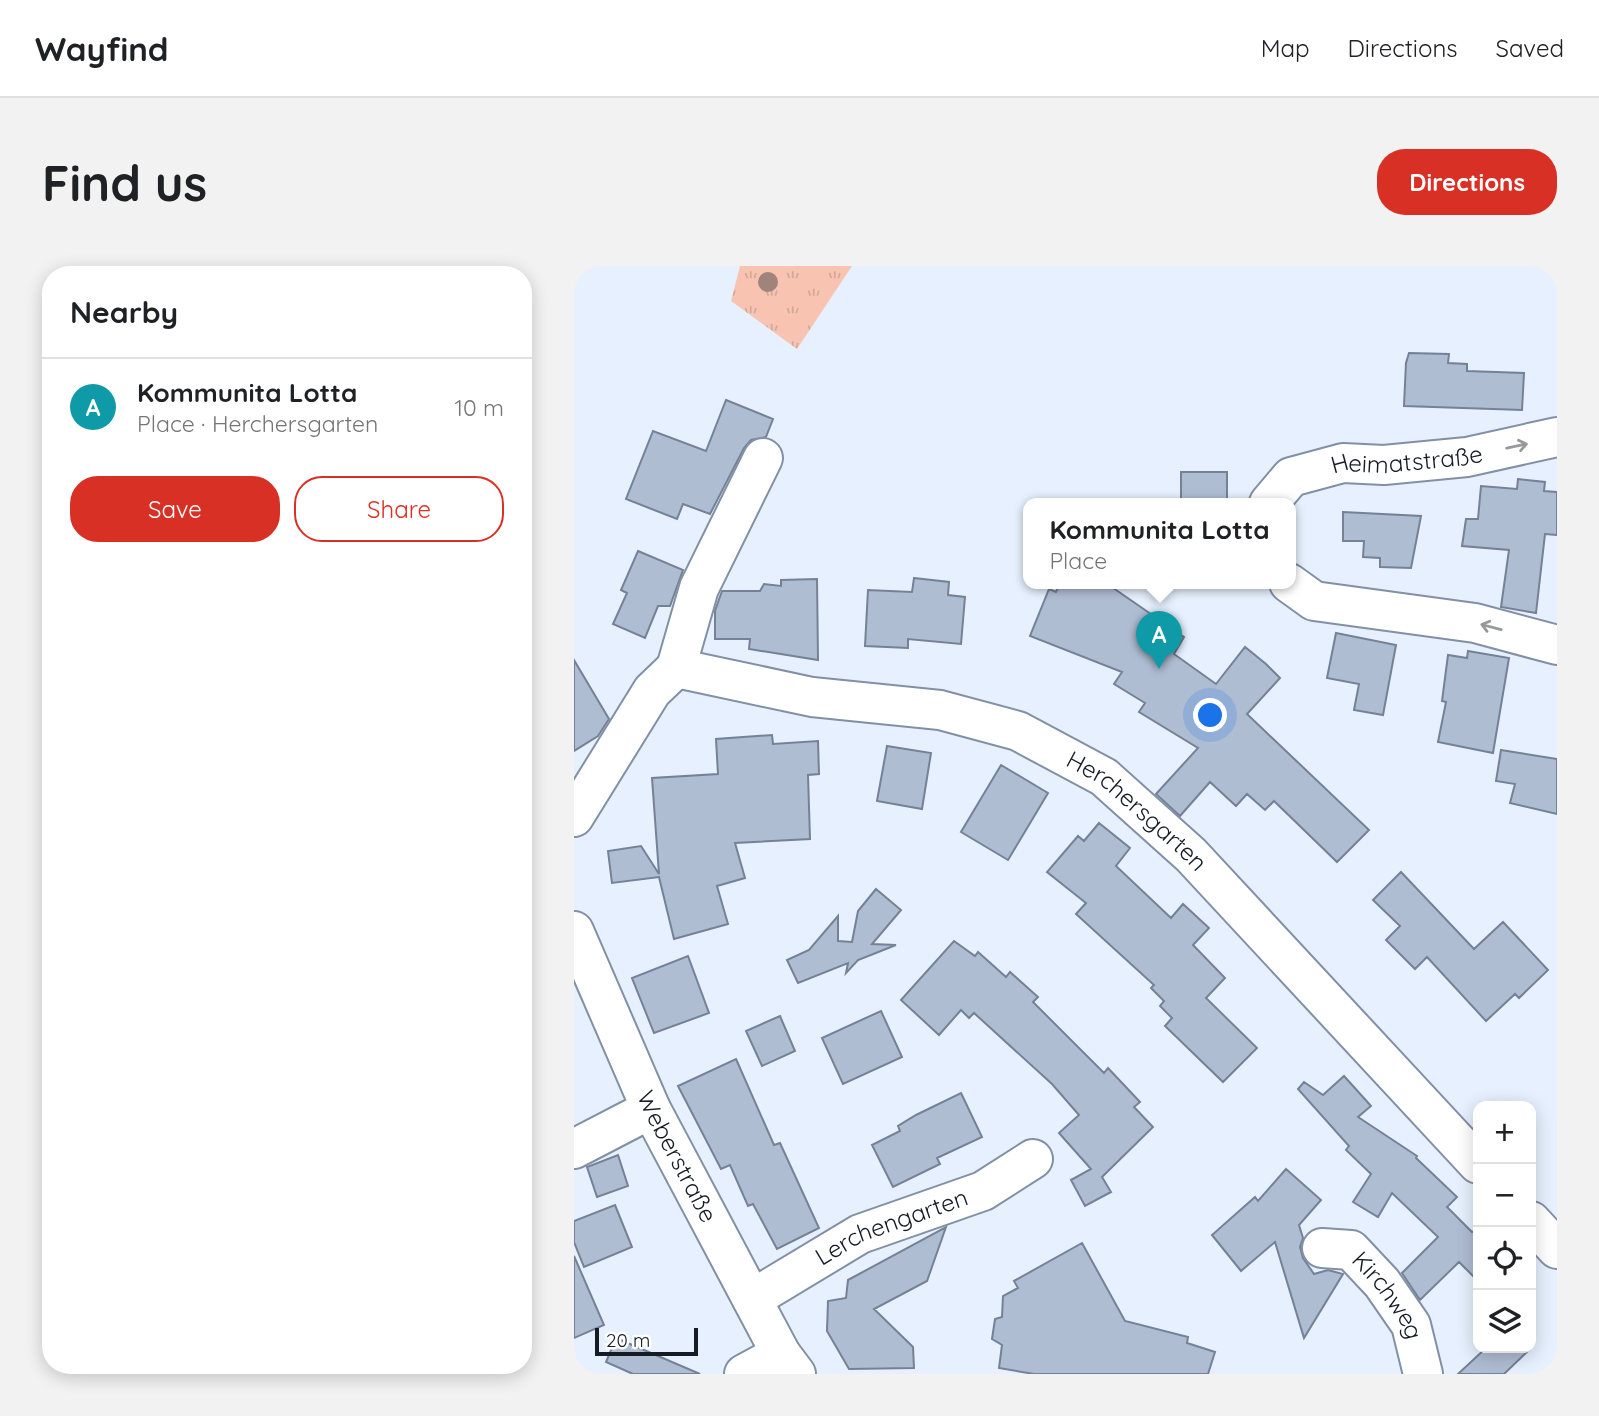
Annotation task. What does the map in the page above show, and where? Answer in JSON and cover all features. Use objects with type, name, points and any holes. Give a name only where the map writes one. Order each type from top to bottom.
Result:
[{"type":"street","name":"Heimatstraße","points":[[1273,498],[1292,477],[1342,463],[1384,465],[1467,457],[1557,437]]},
{"type":"street","points":[[574,817],[652,691],[676,668],[699,588],[762,458]]},
{"type":"street","points":[[1296,588],[1314,601],[1475,623],[1557,645]]},
{"type":"street","name":"Herchersgarten","points":[[676,668],[812,697],[940,710],[1018,731],[1104,776],[1191,855],[1473,1159]]},
{"type":"street","name":"Weberstraße","points":[[574,931],[651,1109],[789,1364]]},
{"type":"street","points":[[574,1149],[651,1109]]},
{"type":"street","name":"Lerchengarten","points":[[752,1299],[860,1234],[984,1191],[1033,1159]]},
{"type":"street","points":[[1536,1226],[1557,1249]]},
{"type":"street","name":"Kirchweg","points":[[1322,1248],[1352,1250],[1382,1283],[1411,1325],[1423,1374]]},
{"type":"street","points":[[744,1374],[789,1364]]},
{"type":"green space","points":[[740,266],[852,266],[797,349],[731,301]]},
{"type":"building","points":[[1409,353],[1449,354],[1448,363],[1467,364],[1467,371],[1524,373],[1522,410],[1404,406]]},
{"type":"building","points":[[726,400],[773,419],[766,437],[751,440],[744,448],[710,514],[683,504],[677,519],[626,499],[653,431],[706,451]]},
{"type":"building","points":[[1181,472],[1227,472],[1227,498],[1181,498]]},
{"type":"building","points":[[1518,479],[1545,482],[1544,491],[1557,492],[1557,535],[1545,534],[1536,613],[1501,607],[1509,550],[1462,546],[1466,519],[1478,519],[1481,486],[1517,489]]},
{"type":"building","points":[[1343,512],[1421,516],[1411,568],[1380,567],[1380,558],[1363,557],[1364,541],[1343,541]]},
{"type":"building","points":[[638,551],[683,570],[670,606],[658,606],[645,638],[613,624],[627,593],[621,590]]},
{"type":"building","points":[[914,578],[949,582],[948,595],[965,597],[961,644],[908,639],[908,648],[865,646],[868,590],[912,592]]},
{"type":"building","points":[[817,579],[818,660],[749,649],[750,639],[715,639],[715,611],[722,591],[760,591],[764,584],[781,586],[781,580]]},
{"type":"building","points":[[1049,589],[1056,592],[1057,589],[1115,589],[1184,637],[1174,654],[1216,684],[1245,647],[1280,678],[1247,714],[1369,830],[1337,862],[1274,801],[1265,810],[1247,794],[1236,806],[1210,782],[1180,816],[1156,794],[1198,748],[1139,712],[1145,703],[1114,684],[1122,672],[1030,636]]},
{"type":"building","points":[[1336,633],[1396,645],[1383,715],[1354,710],[1359,684],[1327,678]]},
{"type":"building","points":[[1468,651],[1509,658],[1493,753],[1438,742],[1446,702],[1442,701],[1448,655],[1467,658]]},
{"type":"building","points":[[574,660],[609,719],[598,736],[574,751]]},
{"type":"building","points":[[772,735],[773,744],[818,741],[819,774],[808,775],[810,839],[735,843],[745,878],[717,886],[728,924],[674,939],[659,877],[612,883],[608,851],[641,846],[659,874],[652,778],[718,774],[716,739]]},
{"type":"building","points":[[887,746],[931,753],[922,809],[877,801]]},
{"type":"building","points":[[1501,750],[1557,759],[1557,814],[1510,803],[1515,784],[1496,781]]},
{"type":"building","points":[[1001,765],[1048,793],[1008,860],[961,832]]},
{"type":"building","points":[[1099,823],[1130,848],[1116,866],[1171,918],[1183,904],[1209,928],[1193,945],[1225,978],[1206,998],[1257,1048],[1223,1082],[1165,1026],[1172,1018],[1160,1006],[1164,1001],[1151,988],[1154,985],[1076,914],[1086,903],[1047,872],[1078,836],[1084,841]]},
{"type":"building","points":[[1401,872],[1474,949],[1503,922],[1548,970],[1519,998],[1515,994],[1486,1021],[1427,957],[1415,969],[1386,940],[1400,926],[1373,900]]},
{"type":"building","points":[[876,889],[901,910],[872,944],[896,945],[858,960],[846,973],[848,963],[798,983],[787,960],[809,950],[838,916],[838,941],[852,942],[858,911]]},
{"type":"building","points":[[954,941],[975,956],[978,952],[1006,977],[1010,972],[1038,997],[1033,1002],[1104,1073],[1108,1068],[1140,1102],[1134,1107],[1153,1127],[1102,1177],[1111,1192],[1085,1206],[1071,1180],[1091,1169],[1059,1133],[1079,1115],[1052,1084],[974,1013],[969,1018],[961,1010],[939,1035],[901,1000]]},
{"type":"building","points":[[688,956],[709,1013],[654,1033],[632,978]]},
{"type":"building","points":[[881,1011],[902,1057],[843,1084],[822,1038]]},
{"type":"building","points":[[780,1016],[795,1051],[762,1066],[746,1031]]},
{"type":"building","points":[[736,1059],[774,1145],[780,1143],[819,1228],[777,1249],[753,1204],[748,1206],[730,1165],[721,1169],[678,1086]]},
{"type":"building","points":[[1344,1076],[1371,1106],[1358,1117],[1417,1156],[1416,1158],[1457,1197],[1447,1207],[1473,1232],[1473,1276],[1459,1262],[1420,1300],[1402,1273],[1438,1237],[1392,1193],[1378,1217],[1353,1202],[1371,1174],[1346,1150],[1349,1146],[1298,1089],[1304,1082],[1323,1095]]},
{"type":"building","points":[[961,1093],[982,1137],[937,1158],[940,1164],[893,1187],[872,1145],[900,1131],[898,1126],[916,1115]]},
{"type":"building","points":[[618,1155],[628,1186],[597,1197],[587,1167]]},
{"type":"building","points":[[1286,1169],[1321,1200],[1299,1225],[1303,1238],[1300,1247],[1303,1258],[1314,1274],[1328,1270],[1343,1274],[1304,1338],[1275,1242],[1241,1271],[1212,1235],[1255,1197],[1258,1201]]},
{"type":"building","points":[[615,1205],[632,1247],[584,1267],[574,1242],[574,1221]]},
{"type":"building","points":[[946,1227],[927,1281],[874,1309],[913,1347],[914,1368],[849,1369],[827,1331],[828,1301],[846,1298],[848,1280]]},
{"type":"building","points":[[1082,1243],[1125,1321],[1188,1337],[1187,1343],[1215,1352],[1208,1374],[1034,1374],[999,1368],[1002,1345],[992,1339],[995,1319],[1002,1317],[1003,1296],[1018,1288],[1014,1281]]},
{"type":"building","points":[[574,1256],[604,1325],[574,1338]]},
{"type":"building","points":[[616,1338],[700,1374],[633,1374],[606,1362]]},
{"type":"building","points":[[1481,1353],[1526,1353],[1504,1374],[1458,1374]]},
{"type":"place","name":"Kommunita Lotta","points":[[1159,669]]}]
